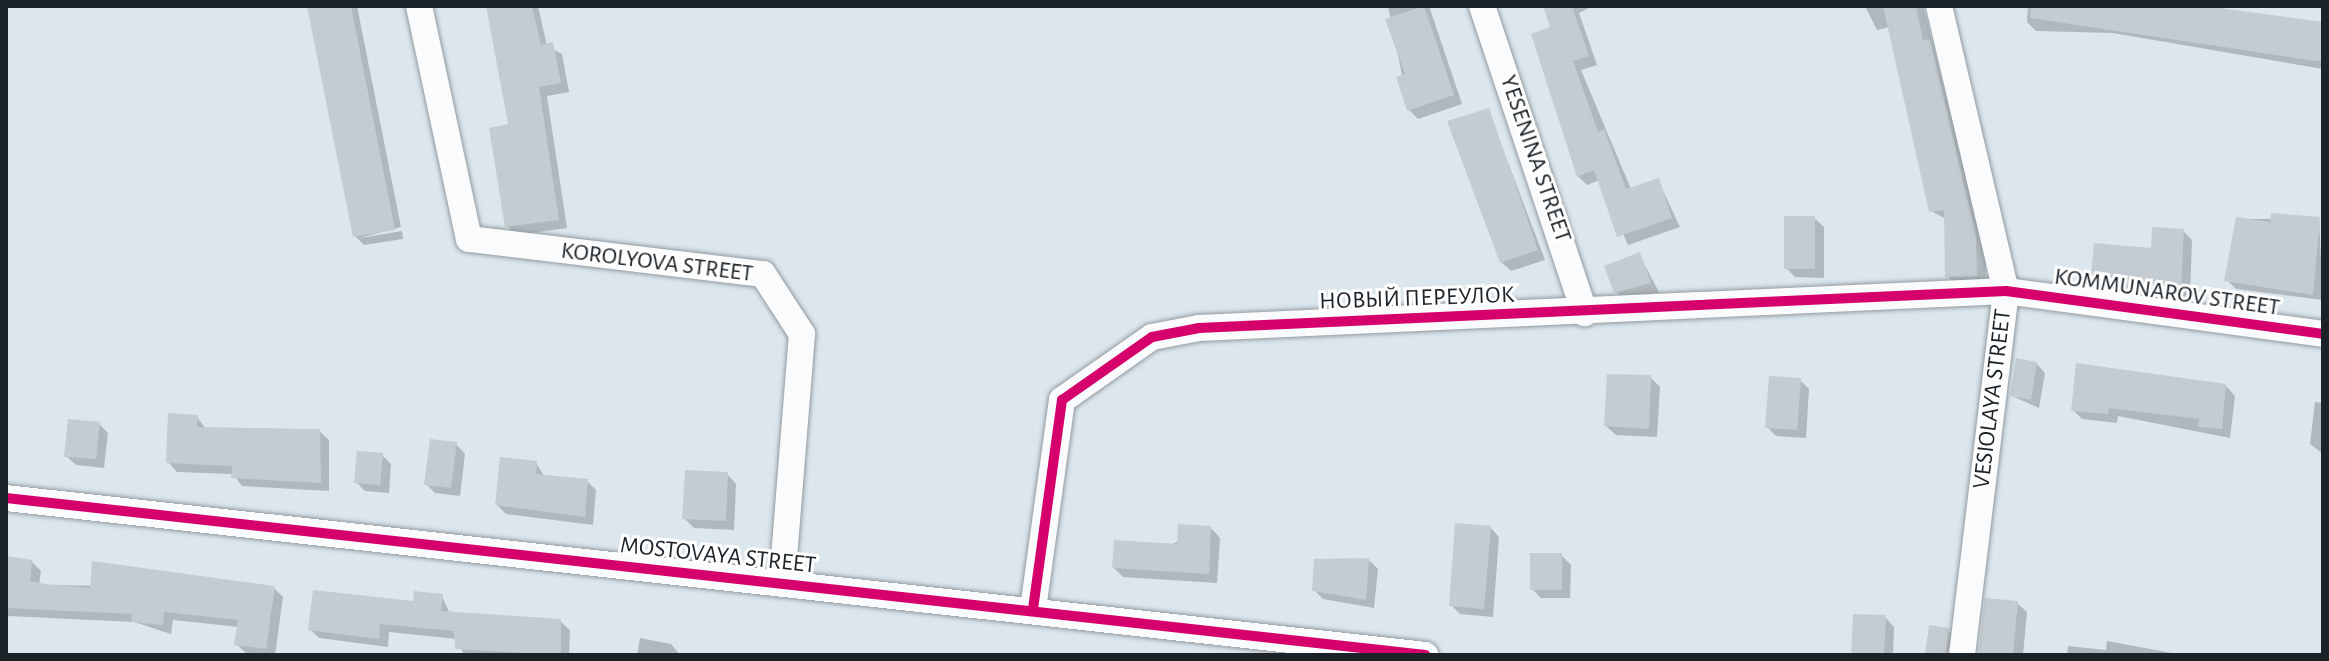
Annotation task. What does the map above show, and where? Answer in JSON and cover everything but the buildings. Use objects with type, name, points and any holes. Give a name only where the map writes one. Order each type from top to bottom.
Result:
[{"type":"street","name":"KOROLYOVA STREET","points":[[419,6],[469,239],[763,274],[802,334],[782,584]]},
{"type":"street","name":"YESENINA STREET","points":[[1482,6],[1585,313]]},
{"type":"street","name":"VESIOLAYA STREET","points":[[1939,6],[2006,291],[1962,655]]},
{"type":"street","name":"НОВЫЙ ПЕРЕУЛОК","points":[[1033,609],[1062,400],[1152,337],[1199,328],[1585,313],[2006,291]]},
{"type":"street","name":"KOMMUNAROV STREET","points":[[2006,291],[2323,334]]},
{"type":"street","name":"MOSTOVAYA STREET","points":[[6,498],[1033,609],[1425,655]]},
{"type":"cycle path","points":[[1033,609],[1062,400],[1152,337],[1199,328],[2006,291],[2323,334]]},
{"type":"cycle path","points":[[6,498],[1425,655]]}]
